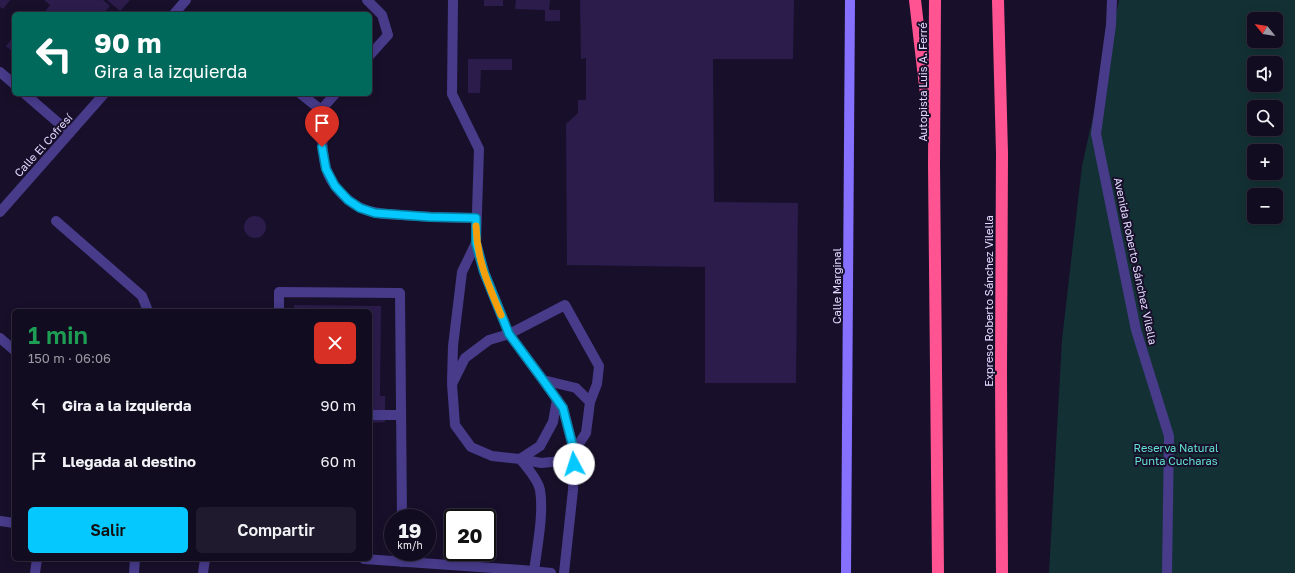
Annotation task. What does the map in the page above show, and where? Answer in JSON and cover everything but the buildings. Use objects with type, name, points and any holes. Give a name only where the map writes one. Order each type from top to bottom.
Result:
[{"type":"highway","points":[[915,0],[934,164],[938,573]]},
{"type":"highway","name":"Autopista Luis A. Ferré","points":[[934,164],[935,0]]},
{"type":"highway","points":[[998,0],[999,28]]},
{"type":"highway","points":[[999,28],[1003,0]]},
{"type":"highway","name":"Expreso Roberto Sánchez Vilella","points":[[999,28],[1002,153],[1002,573]]},
{"type":"street","points":[[176,12],[186,0]]},
{"type":"street","points":[[367,0],[382,15],[388,35],[372,53]]},
{"type":"street","points":[[453,0],[452,94],[479,149],[476,243],[484,272],[509,334],[563,408],[574,451],[574,490],[564,573]]},
{"type":"street","name":"Calle Marginal","points":[[846,573],[850,0]]},
{"type":"street","name":"Avenida Roberto Sánchez Vilella","points":[[1112,0],[1111,25],[1096,134],[1136,330],[1169,436],[1167,573]]},
{"type":"street","points":[[0,72],[12,82]]},
{"type":"street","points":[[27,96],[70,133]]},
{"type":"street","name":"Calle El Cofresí","points":[[0,212],[102,96]]},
{"type":"street","points":[[304,96],[321,110]]},
{"type":"street","points":[[333,96],[321,110],[322,147],[326,169],[335,186],[348,200],[360,208],[375,213],[430,217],[476,218]]},
{"type":"street","points":[[56,221],[142,296],[147,309]]},
{"type":"street","points":[[452,384],[465,358],[489,340],[509,334],[565,305],[599,366],[597,384],[590,402],[586,434],[574,451],[562,461],[542,463],[492,456],[471,447],[455,425],[452,384],[453,346],[462,272],[476,243]]},
{"type":"street","points":[[279,309],[279,292],[400,293],[402,509]]},
{"type":"street","points":[[0,338],[12,348]]},
{"type":"street","points":[[543,380],[576,388],[590,402]]},
{"type":"street","points":[[520,459],[540,446],[553,422],[557,399]]},
{"type":"street","points":[[372,415],[401,415]]},
{"type":"street","points":[[520,459],[529,469],[540,489],[541,517],[534,571]]},
{"type":"street","points":[[0,521],[12,523]]},
{"type":"street","points":[[372,559],[384,558]]},
{"type":"street","points":[[35,573],[37,561]]},
{"type":"street","points":[[134,573],[136,561]]},
{"type":"street","points":[[203,573],[205,561]]},
{"type":"street","points":[[436,561],[552,573]]},
{"type":"green space","name":"Reserva Natural Punta Cucharas","points":[[1119,0],[1295,0],[1295,573],[1049,573],[1062,340],[1082,166]]},
{"type":"slow traffic","points":[[476,226],[476,243],[484,272],[501,315]]},
{"type":"route","points":[[322,147],[326,169],[335,186],[348,200],[360,208],[375,213],[430,217],[476,218],[476,243],[484,272],[509,334],[563,408],[574,451],[574,464]]}]
